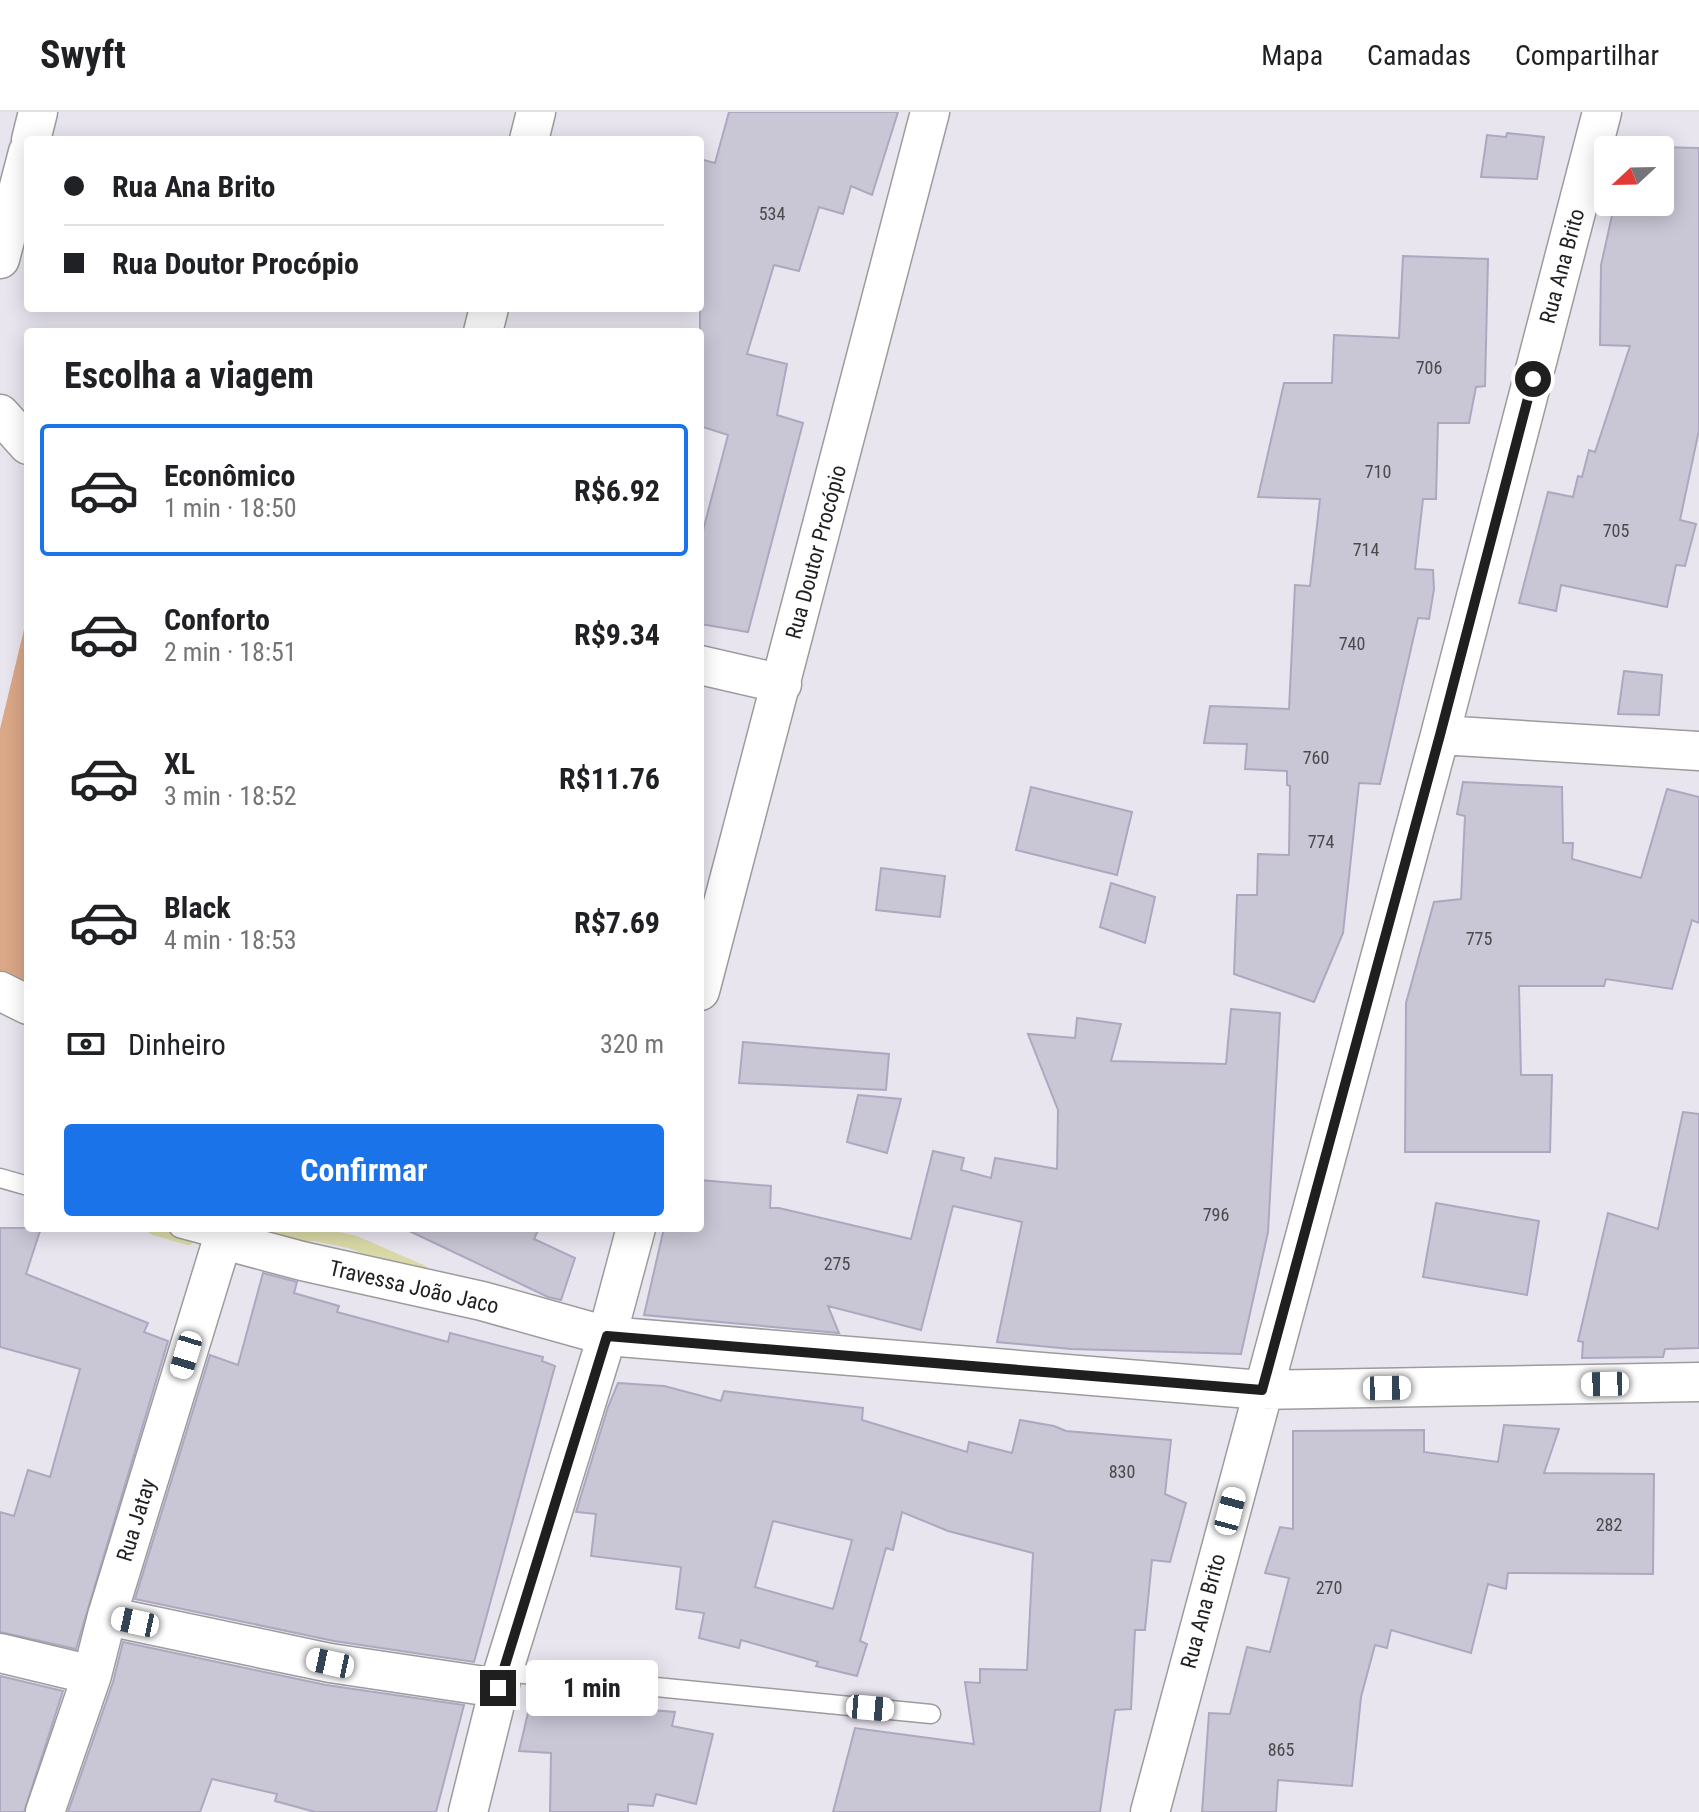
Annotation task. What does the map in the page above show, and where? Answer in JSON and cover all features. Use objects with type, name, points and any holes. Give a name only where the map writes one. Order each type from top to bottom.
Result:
[{"type":"street","points":[[32,136],[38,112]]},
{"type":"street","points":[[530,136],[536,112]]},
{"type":"street","name":"Rua Doutor Procópio","points":[[704,976],[930,112]]},
{"type":"street","name":"Rua Ana Brito","points":[[1150,1812],[1440,735],[1602,112]]},
{"type":"street","points":[[0,259],[24,167]]},
{"type":"street","points":[[0,414],[24,441]]},
{"type":"street","points":[[704,666],[782,684]]},
{"type":"street","points":[[1440,735],[1699,751]]},
{"type":"street","points":[[0,991],[24,1003]]},
{"type":"street","points":[[468,1812],[501,1680],[607,1336],[635,1232]]},
{"type":"street","name":"Travessa João Jaco","points":[[223,1234],[302,1261],[482,1301],[607,1336],[1262,1390],[1699,1382]]},
{"type":"street","name":"Rua Jatay","points":[[45,1812],[92,1675],[107,1616],[223,1234]]},
{"type":"street","points":[[107,1616],[330,1663],[501,1680]]},
{"type":"street","points":[[0,1653],[92,1675]]},
{"type":"lane","points":[[0,1178],[24,1185]]},
{"type":"lane","points":[[501,1680],[931,1714]]},
{"type":"shaded area","points":[[24,630],[24,989],[0,980],[0,729]]},
{"type":"building","points":[[729,112],[898,112],[872,195],[851,186],[843,214],[819,207],[799,271],[774,265],[747,354],[787,364],[777,415],[803,423],[748,632],[704,625],[704,527],[728,435],[704,427],[704,328],[700,328],[700,312],[704,312],[704,160],[715,163]]},
{"type":"building","points":[[1507,133],[1544,137],[1537,179],[1481,177],[1487,135],[1506,137]]},
{"type":"building","points":[[1674,147],[1699,148],[1699,430],[1680,520],[1696,524],[1685,566],[1676,565],[1667,607],[1561,585],[1556,611],[1519,603],[1548,492],[1573,497],[1589,450],[1595,452],[1630,346],[1600,345],[1601,265],[1612,216],[1674,216]]},
{"type":"building","points":[[1403,256],[1488,259],[1485,386],[1476,387],[1469,423],[1438,423],[1436,499],[1423,499],[1415,569],[1433,570],[1434,589],[1429,619],[1418,618],[1380,784],[1359,783],[1343,933],[1314,1002],[1234,974],[1237,895],[1257,895],[1258,854],[1289,855],[1290,786],[1287,785],[1287,771],[1245,769],[1247,744],[1204,743],[1210,706],[1289,709],[1295,585],[1310,586],[1320,499],[1258,497],[1284,383],[1332,383],[1334,335],[1399,338]]},
{"type":"building","points":[[1624,671],[1662,675],[1659,715],[1618,714]]},
{"type":"building","points":[[1463,782],[1562,787],[1563,843],[1573,843],[1572,859],[1641,878],[1667,789],[1699,797],[1699,923],[1692,920],[1672,989],[1606,979],[1604,986],[1519,986],[1521,1075],[1552,1075],[1550,1152],[1405,1152],[1406,1003],[1434,902],[1461,899],[1465,816],[1457,814]]},
{"type":"building","points":[[1031,787],[1132,812],[1117,875],[1016,850]]},
{"type":"building","points":[[881,868],[945,876],[940,917],[876,910]]},
{"type":"building","points":[[1111,883],[1155,897],[1145,943],[1100,927]]},
{"type":"building","points":[[1231,1009],[1280,1013],[1268,1232],[1241,1354],[1071,1349],[997,1342],[1022,1222],[953,1206],[921,1330],[828,1306],[839,1333],[644,1315],[663,1232],[704,1232],[704,1180],[771,1186],[770,1208],[911,1239],[933,1151],[964,1158],[961,1170],[991,1178],[995,1158],[1057,1169],[1058,1110],[1028,1034],[1075,1038],[1077,1018],[1121,1024],[1111,1061],[1226,1064]]},
{"type":"building","points":[[743,1042],[889,1054],[886,1090],[739,1083]]},
{"type":"building","points":[[858,1095],[901,1099],[887,1153],[847,1142]]},
{"type":"building","points":[[1683,1112],[1699,1114],[1699,1348],[1665,1349],[1663,1357],[1582,1358],[1583,1342],[1578,1341],[1608,1213],[1658,1229]]},
{"type":"building","points":[[1436,1203],[1539,1221],[1527,1295],[1423,1277]]},
{"type":"building","points":[[0,1228],[24,1228],[24,1232],[40,1232],[26,1274],[148,1323],[144,1332],[168,1341],[76,1649],[0,1632],[0,1512],[14,1516],[28,1470],[50,1477],[80,1369],[0,1347]]},
{"type":"building","points":[[411,1232],[537,1232],[534,1239],[575,1258],[561,1300],[548,1297]]},
{"type":"building","points":[[263,1273],[297,1282],[294,1293],[339,1306],[337,1312],[448,1342],[450,1333],[543,1357],[542,1361],[555,1366],[474,1662],[334,1641],[135,1599],[210,1355],[238,1365]]},
{"type":"building","points":[[618,1383],[664,1386],[721,1401],[724,1391],[863,1408],[862,1420],[967,1452],[969,1442],[1012,1453],[1020,1420],[1066,1431],[1171,1440],[1165,1494],[1186,1503],[1170,1562],[1152,1560],[1145,1630],[1135,1630],[1131,1709],[1115,1710],[1100,1812],[833,1812],[855,1728],[974,1744],[965,1682],[980,1683],[980,1669],[1027,1670],[1033,1553],[948,1531],[902,1512],[893,1550],[886,1548],[860,1641],[867,1644],[857,1676],[816,1666],[818,1662],[741,1640],[739,1648],[699,1638],[704,1613],[676,1609],[681,1567],[591,1556],[596,1514],[576,1512]],"holes":[[[773,1521],[852,1540],[833,1609],[755,1587]]]},
{"type":"building","points":[[1504,1425],[1559,1429],[1544,1473],[1654,1474],[1653,1574],[1508,1573],[1506,1589],[1488,1584],[1471,1653],[1391,1630],[1387,1648],[1375,1645],[1361,1697],[1352,1786],[1278,1780],[1276,1812],[1202,1812],[1209,1713],[1230,1714],[1247,1647],[1270,1652],[1289,1578],[1265,1573],[1280,1527],[1293,1529],[1293,1431],[1424,1430],[1424,1452],[1498,1462]]},
{"type":"building","points":[[123,1642],[326,1685],[464,1705],[436,1812],[315,1812],[275,1801],[277,1794],[212,1779],[200,1812],[68,1812],[113,1682]]},
{"type":"building","points":[[0,1676],[63,1691],[24,1812],[0,1812]]},
{"type":"building","points":[[531,1700],[675,1712],[672,1726],[713,1734],[696,1804],[656,1794],[653,1806],[628,1804],[628,1812],[550,1812],[551,1753],[519,1751]]},
{"type":"waterway","points":[[168,1232],[188,1238]]},
{"type":"waterway","points":[[262,1236],[314,1234],[353,1242],[422,1272]]},
{"type":"route","points":[[498,1688],[607,1336],[1262,1390],[1533,379]]}]
